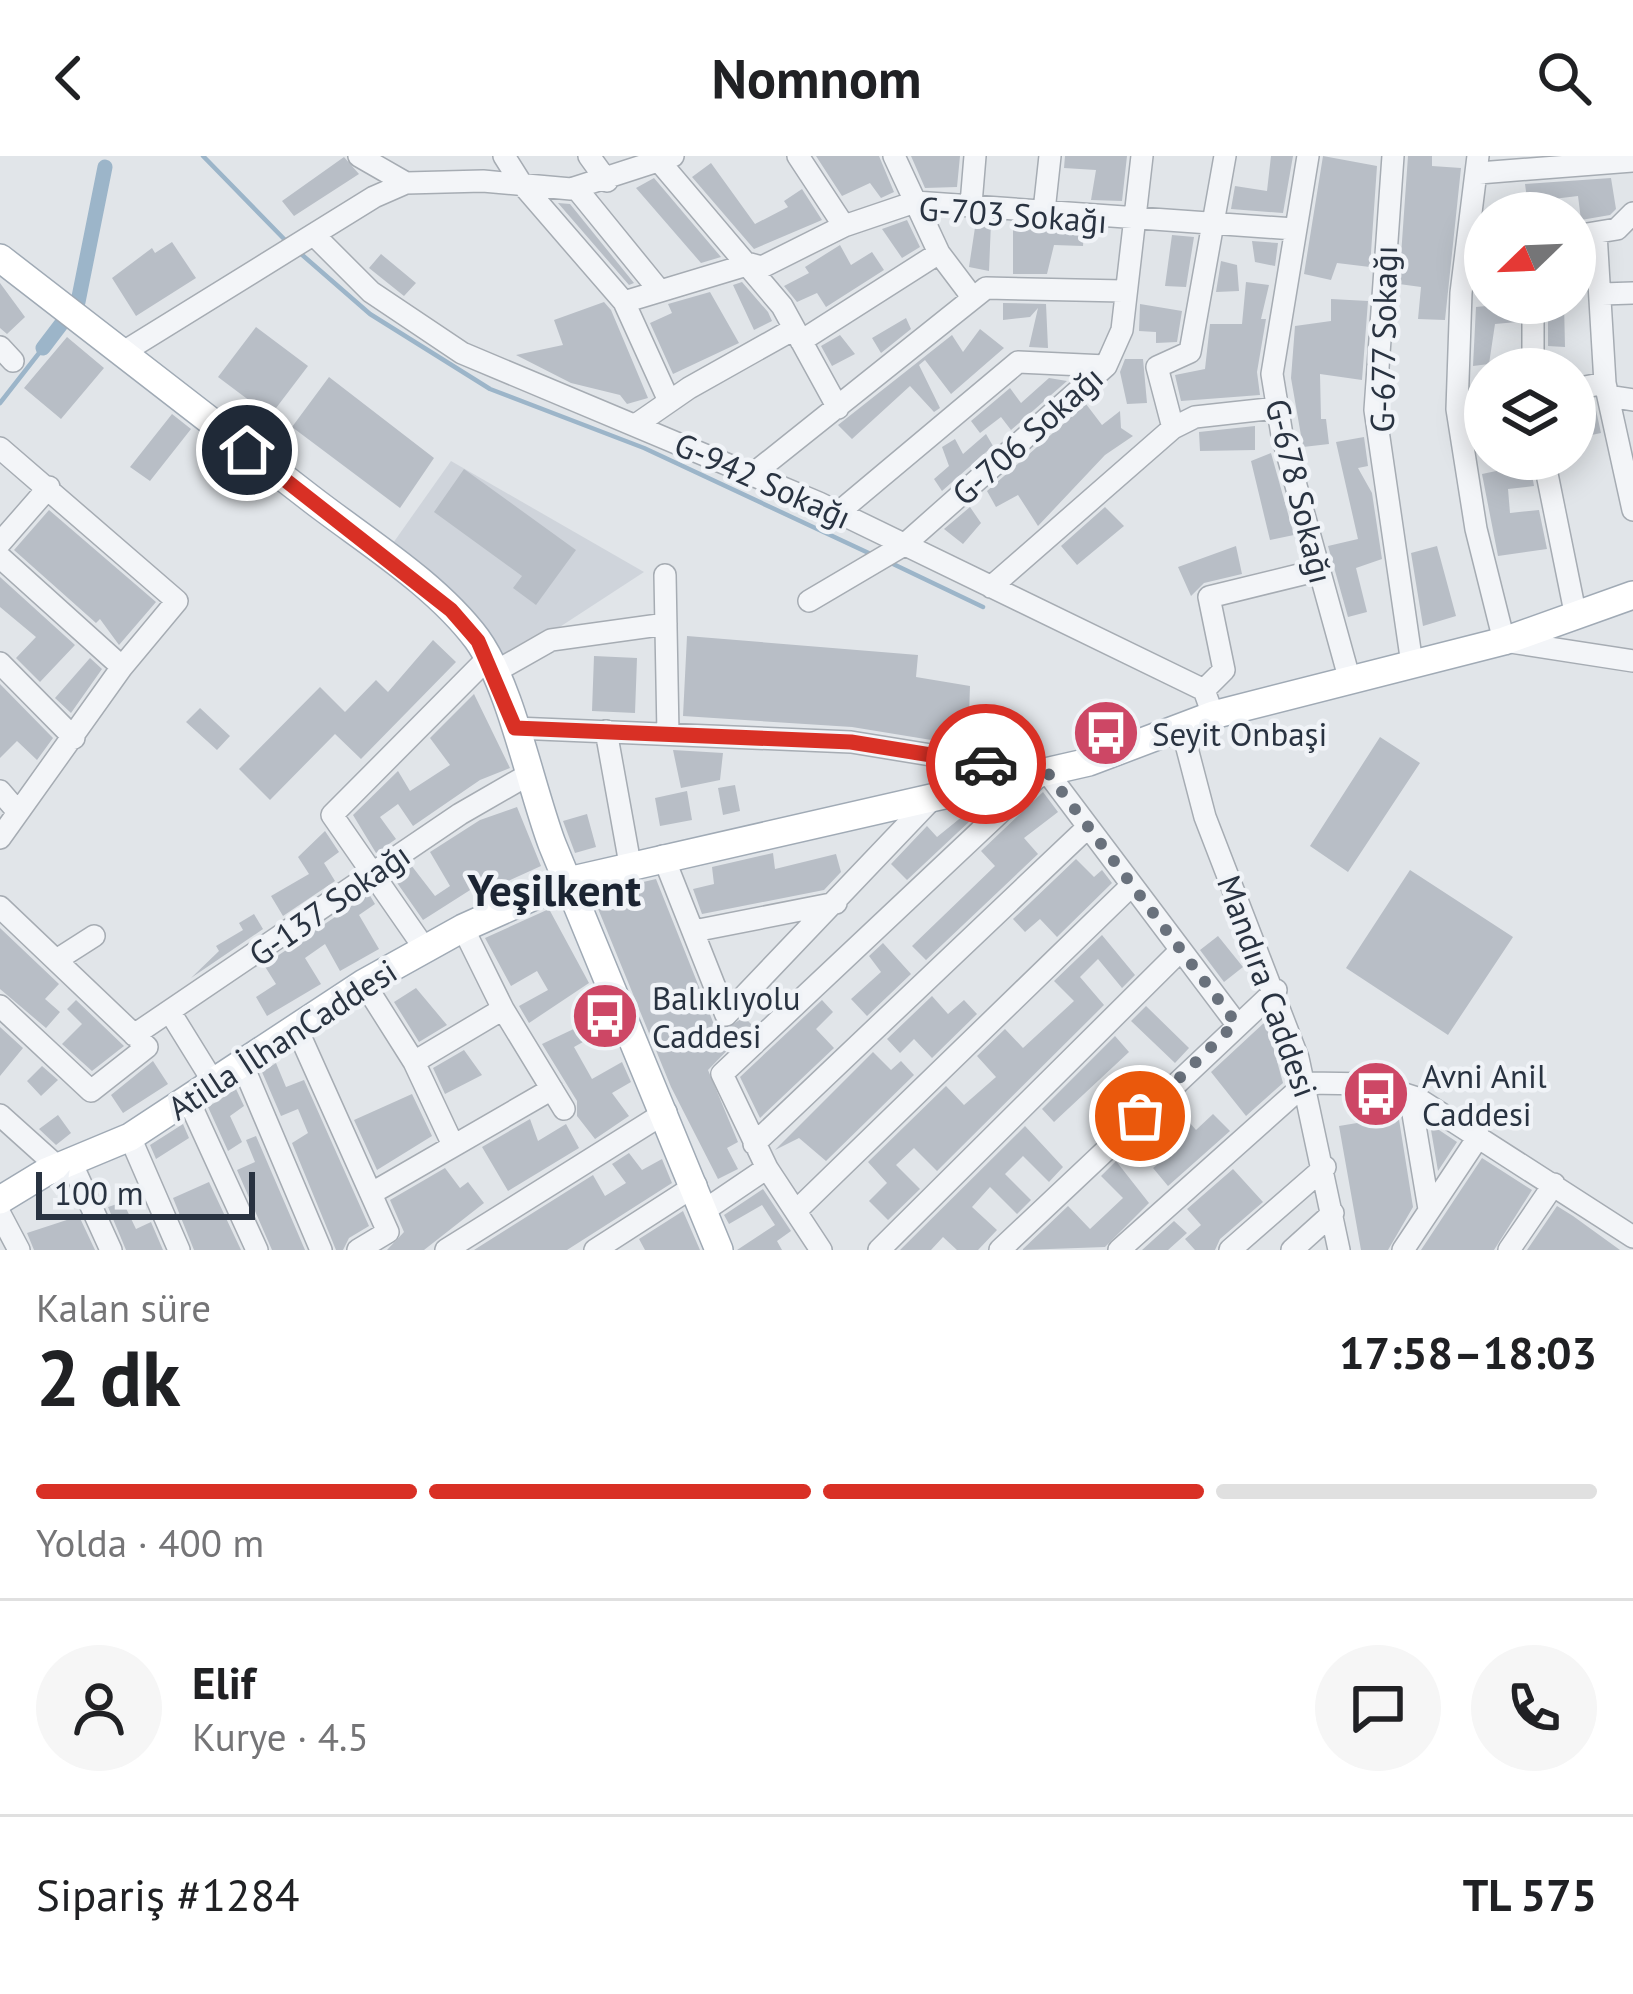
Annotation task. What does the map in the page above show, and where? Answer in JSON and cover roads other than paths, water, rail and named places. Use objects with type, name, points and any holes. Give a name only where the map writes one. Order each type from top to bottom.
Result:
[{"type":"main road","points":[[0,258],[451,610],[490,666],[515,728],[526,776],[719,1250]]},
{"type":"main road","name":"Atilla İlhanCaddesi","points":[[0,1200],[130,1137],[364,983],[463,928],[568,881],[1089,762],[1181,725],[1208,703],[1350,681],[1504,640],[1633,595]]},
{"type":"street","points":[[504,156],[521,183],[624,302],[669,401]]},
{"type":"street","points":[[590,156],[607,181]]},
{"type":"street","points":[[798,156],[844,226]]},
{"type":"street","points":[[894,156],[939,253],[973,298]]},
{"type":"street","points":[[970,204],[975,156]]},
{"type":"street","points":[[1044,211],[1050,156]]},
{"type":"street","name":"G-706 Sokağı","points":[[809,601],[900,548],[1106,366],[1122,330],[1142,156]]},
{"type":"street","points":[[1173,428],[1157,367],[1190,352],[1225,156]]},
{"type":"street","name":"G-678 Sokağı","points":[[1308,156],[1272,374],[1350,681]]},
{"type":"street","name":"G-677 Sokağı","points":[[1393,156],[1382,256],[1375,410],[1412,664]]},
{"type":"street","points":[[361,157],[406,183],[576,188],[664,158],[750,265],[798,335],[838,408]]},
{"type":"street","points":[[1479,165],[1633,161]]},
{"type":"street","points":[[122,353],[406,183]]},
{"type":"street","points":[[576,188],[659,290]]},
{"type":"street","name":"G-703 Sokağı","points":[[624,302],[750,265],[763,267],[844,226],[915,202],[1133,222],[1294,230]]},
{"type":"street","points":[[1596,232],[1618,229],[1633,213]]},
{"type":"street","name":"G-942 Sokağı","points":[[311,238],[371,292],[463,353],[839,512],[900,548],[991,587],[1208,703]]},
{"type":"street","points":[[638,424],[669,401],[798,335],[939,253]]},
{"type":"street","points":[[1596,272],[1602,294],[1607,389],[1633,510]]},
{"type":"street","points":[[753,474],[986,288],[1123,292]]},
{"type":"street","points":[[1602,294],[1633,293]]},
{"type":"street","points":[[1468,324],[1457,409],[1473,514],[1504,640],[1633,661]]},
{"type":"street","points":[[839,512],[1018,362],[1106,366]]},
{"type":"street","points":[[1596,389],[1633,400]]},
{"type":"street","points":[[991,587],[1173,428],[1196,417],[1277,408]]},
{"type":"street","points":[[1457,409],[1464,408]]},
{"type":"street","points":[[0,448],[177,601],[122,667],[0,838]]},
{"type":"street","points":[[1548,480],[1576,616]]},
{"type":"street","points":[[0,543],[49,487]]},
{"type":"street","points":[[0,556],[122,667]]},
{"type":"street","points":[[1208,703],[1224,670],[1209,597],[1319,570]]},
{"type":"street","points":[[665,575],[668,734]]},
{"type":"street","points":[[425,949],[332,815],[490,666],[551,640],[666,624]]},
{"type":"street","points":[[0,663],[74,738]]},
{"type":"street","name":"Mandıra Caddesi","points":[[1181,725],[1205,817],[1276,990],[1306,1083],[1340,1250]]},
{"type":"street","points":[[515,728],[851,742],[1044,772],[1236,1023]]},
{"type":"street","points":[[605,731],[630,864]]},
{"type":"street","points":[[812,1246],[798,1209],[767,1168],[722,1074],[1044,772]]},
{"type":"street","name":"G-137 Sokağı","points":[[134,1035],[374,872],[526,776]]},
{"type":"street","points":[[0,791],[18,812]]},
{"type":"street","points":[[663,856],[726,1015],[931,800]]},
{"type":"street","points":[[754,1144],[1088,827]]},
{"type":"street","points":[[798,1209],[1132,885]]},
{"type":"street","points":[[694,931],[837,903]]},
{"type":"street","points":[[0,907],[147,1048],[91,1091],[0,1006]]},
{"type":"street","points":[[463,928],[503,1009],[564,1109]]},
{"type":"street","points":[[58,959],[94,936]]},
{"type":"street","points":[[879,1250],[1181,950]]},
{"type":"street","points":[[364,983],[413,1062],[453,1145]]},
{"type":"street","points":[[1000,1250],[1276,990]]},
{"type":"street","points":[[413,1062],[503,1009]]},
{"type":"street","points":[[170,1012],[214,1083]]},
{"type":"street","points":[[297,1029],[388,1232],[358,1250]]},
{"type":"street","points":[[243,1066],[321,1250]]},
{"type":"street","points":[[1119,1250],[1306,1083],[1373,1084],[1410,1096],[1633,1237]]},
{"type":"street","points":[[372,1193],[551,1088]]},
{"type":"street","points":[[1410,1096],[1430,1209]]},
{"type":"street","points":[[188,1099],[257,1250]]},
{"type":"street","points":[[446,1250],[666,1112]]},
{"type":"street","points":[[0,1115],[65,1165],[111,1250]]},
{"type":"street","points":[[1402,1250],[1479,1136]]},
{"type":"street","points":[[130,1137],[179,1250]]},
{"type":"street","points":[[1230,1250],[1325,1167]]},
{"type":"street","points":[[595,1250],[767,1168]]},
{"type":"street","points":[[1508,1250],[1554,1184]]},
{"type":"street","points":[[1292,1250],[1333,1213]]},
{"type":"street","points":[[0,1214],[19,1250]]},
{"type":"waterway","points":[[203,156],[287,242]]},
{"type":"waterway","points":[[43,348],[78,302],[105,167]]},
{"type":"waterway","points":[[300,253],[370,314],[490,389],[644,448],[875,556]]},
{"type":"waterway","points":[[0,403],[43,348]]},
{"type":"waterway","points":[[891,563],[983,607]]},
{"type":"place","name":"Seyit Onbaşi","points":[[1106,733]]},
{"type":"place","name":"Balıklıyolu Caddesi","points":[[605,1016]]},
{"type":"place","name":"Avni Anil Caddesi","points":[[1376,1094]]},
{"type":"district","name":"Yeşilkent","points":[[554,889]]}]
